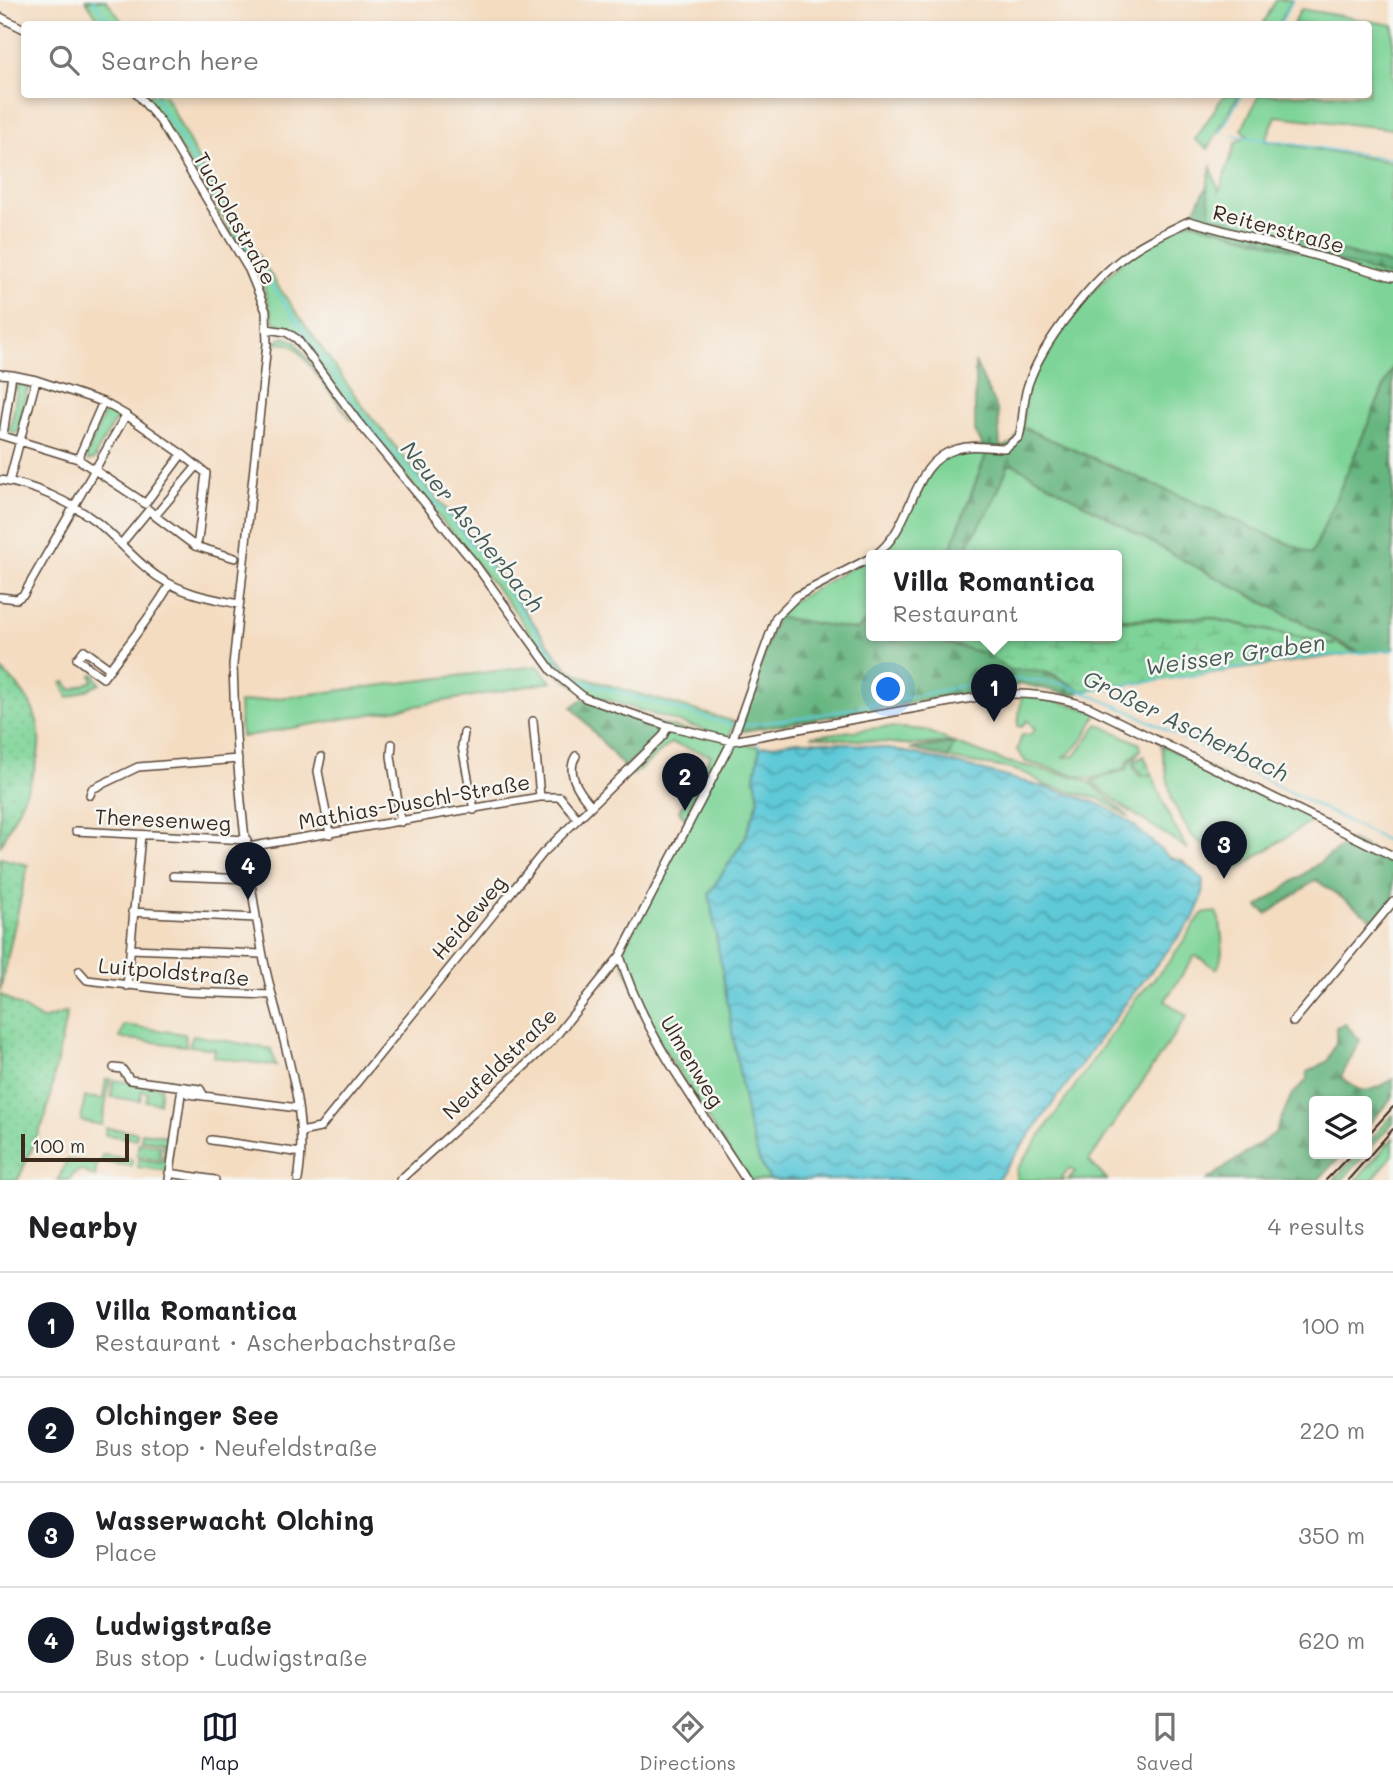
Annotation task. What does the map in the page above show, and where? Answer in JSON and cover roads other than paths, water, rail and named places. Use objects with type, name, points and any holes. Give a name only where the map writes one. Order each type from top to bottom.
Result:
[{"type":"street","points":[[0,17],[21,28]]},
{"type":"street","name":"Tucholastraße","points":[[140,98],[160,121],[249,270],[260,291],[267,329],[233,665],[238,759],[256,918],[298,1108],[301,1132],[298,1180]]},
{"type":"street","name":"Reiterstraße","points":[[881,550],[896,536],[929,465],[944,453],[957,448],[975,445],[1005,447],[1019,437],[1027,385],[1037,365],[1067,319],[1109,269],[1130,252],[1189,221],[1393,277]]},
{"type":"street","points":[[267,329],[286,332],[298,340],[358,422],[500,596],[560,680],[584,698],[668,726],[732,741],[989,695],[1022,692],[1059,696],[1088,707],[1393,856]]},
{"type":"street","points":[[0,373],[36,380],[103,402],[127,415],[206,473],[195,546]]},
{"type":"street","points":[[12,375],[2,435],[78,459],[144,502],[152,513],[195,546],[235,558]]},
{"type":"street","points":[[9,482],[36,380]]},
{"type":"street","points":[[78,459],[103,402]]},
{"type":"street","points":[[0,597],[17,599],[24,594],[94,468],[127,415]]},
{"type":"street","points":[[144,502],[182,454]]},
{"type":"street","points":[[121,544],[197,466]]},
{"type":"street","points":[[0,480],[73,507],[99,523],[142,565],[170,584],[201,598],[239,604]]},
{"type":"street","name":"Reiterstraße","points":[[732,741],[776,617],[783,607],[797,596],[866,561]]},
{"type":"street","points":[[110,669],[170,584]]},
{"type":"street","points":[[533,721],[540,797]]},
{"type":"street","name":"Heideweg","points":[[301,1132],[320,1128],[537,860],[663,736],[668,726]]},
{"type":"street","points":[[464,733],[462,746],[474,810]]},
{"type":"street","name":"Neufeldstraße","points":[[400,1180],[551,1042],[620,956],[732,741]]},
{"type":"street","points":[[392,744],[391,756],[401,822]]},
{"type":"street","points":[[576,756],[572,762],[575,788],[591,805]]},
{"type":"street","points":[[321,757],[318,771],[330,834]]},
{"type":"street","points":[[90,795],[92,789],[138,767],[238,759]]},
{"type":"street","name":"Mathias-Duschl-Straße","points":[[247,843],[330,834],[540,797],[560,797],[577,818]]},
{"type":"street","name":"Theresenweg","points":[[76,831],[247,843]]},
{"type":"street","points":[[127,986],[141,835]]},
{"type":"street","points":[[173,876],[251,879]]},
{"type":"street","points":[[1293,1022],[1393,902]]},
{"type":"street","points":[[132,912],[256,918]]},
{"type":"street","points":[[130,949],[262,954]]},
{"type":"street","name":"Ulmenweg","points":[[620,956],[635,997],[655,1034],[746,1180]]},
{"type":"street","name":"Luitpoldstraße","points":[[79,971],[87,980],[127,986],[271,995]]},
{"type":"street","points":[[114,1068],[122,1069],[130,1080],[184,1087]]},
{"type":"street","points":[[184,1087],[188,1094],[298,1108]]},
{"type":"street","points":[[184,1087],[169,1176],[215,1180]]},
{"type":"street","points":[[211,1140],[301,1153]]},
{"type":"water","points":[[796,741],[832,742],[904,752],[1079,797],[1104,806],[1130,822],[1170,858],[1182,861],[1203,879],[1202,898],[1193,919],[1129,999],[997,1180],[770,1180],[759,1160],[748,1125],[709,894],[745,838],[759,799],[755,777],[760,747]]},
{"type":"waterway","name":"Neuer Ascherbach","points":[[94,0],[108,21]]},
{"type":"waterway","points":[[1282,21],[1293,0]]},
{"type":"waterway","name":"Neuer Ascherbach","points":[[156,98],[219,203]]},
{"type":"waterway","points":[[1220,133],[1240,98]]},
{"type":"waterway","points":[[1232,135],[1393,159]]},
{"type":"waterway","name":"Neuer Ascherbach","points":[[224,211],[239,236]]},
{"type":"waterway","name":"Neuer Ascherbach","points":[[244,245],[360,412],[483,558],[565,670],[577,680],[735,726]]},
{"type":"waterway","name":"Weisser Graben","points":[[1082,692],[1313,657],[1393,650]]},
{"type":"waterway","name":"Weisser Graben","points":[[740,726],[824,714],[982,682],[1021,679],[1064,684],[1131,712],[1393,844]]},
{"type":"waterway","points":[[757,743],[760,747]]},
{"type":"railway","points":[[1372,1130],[1393,1107]]},
{"type":"railway","points":[[1348,1180],[1393,1129]]},
{"type":"railway","points":[[1326,1180],[1346,1159]]},
{"type":"place","name":"Villa Romantica","points":[[994,722]]},
{"type":"place","name":"Olchinger See","points":[[685,811]]},
{"type":"place","name":"Wasserwacht Olching","points":[[1224,879]]},
{"type":"place","name":"Ludwigstraße","points":[[248,900]]},
{"type":"water label","name":"Großer Ascherbach","points":[[1186,725]]}]
